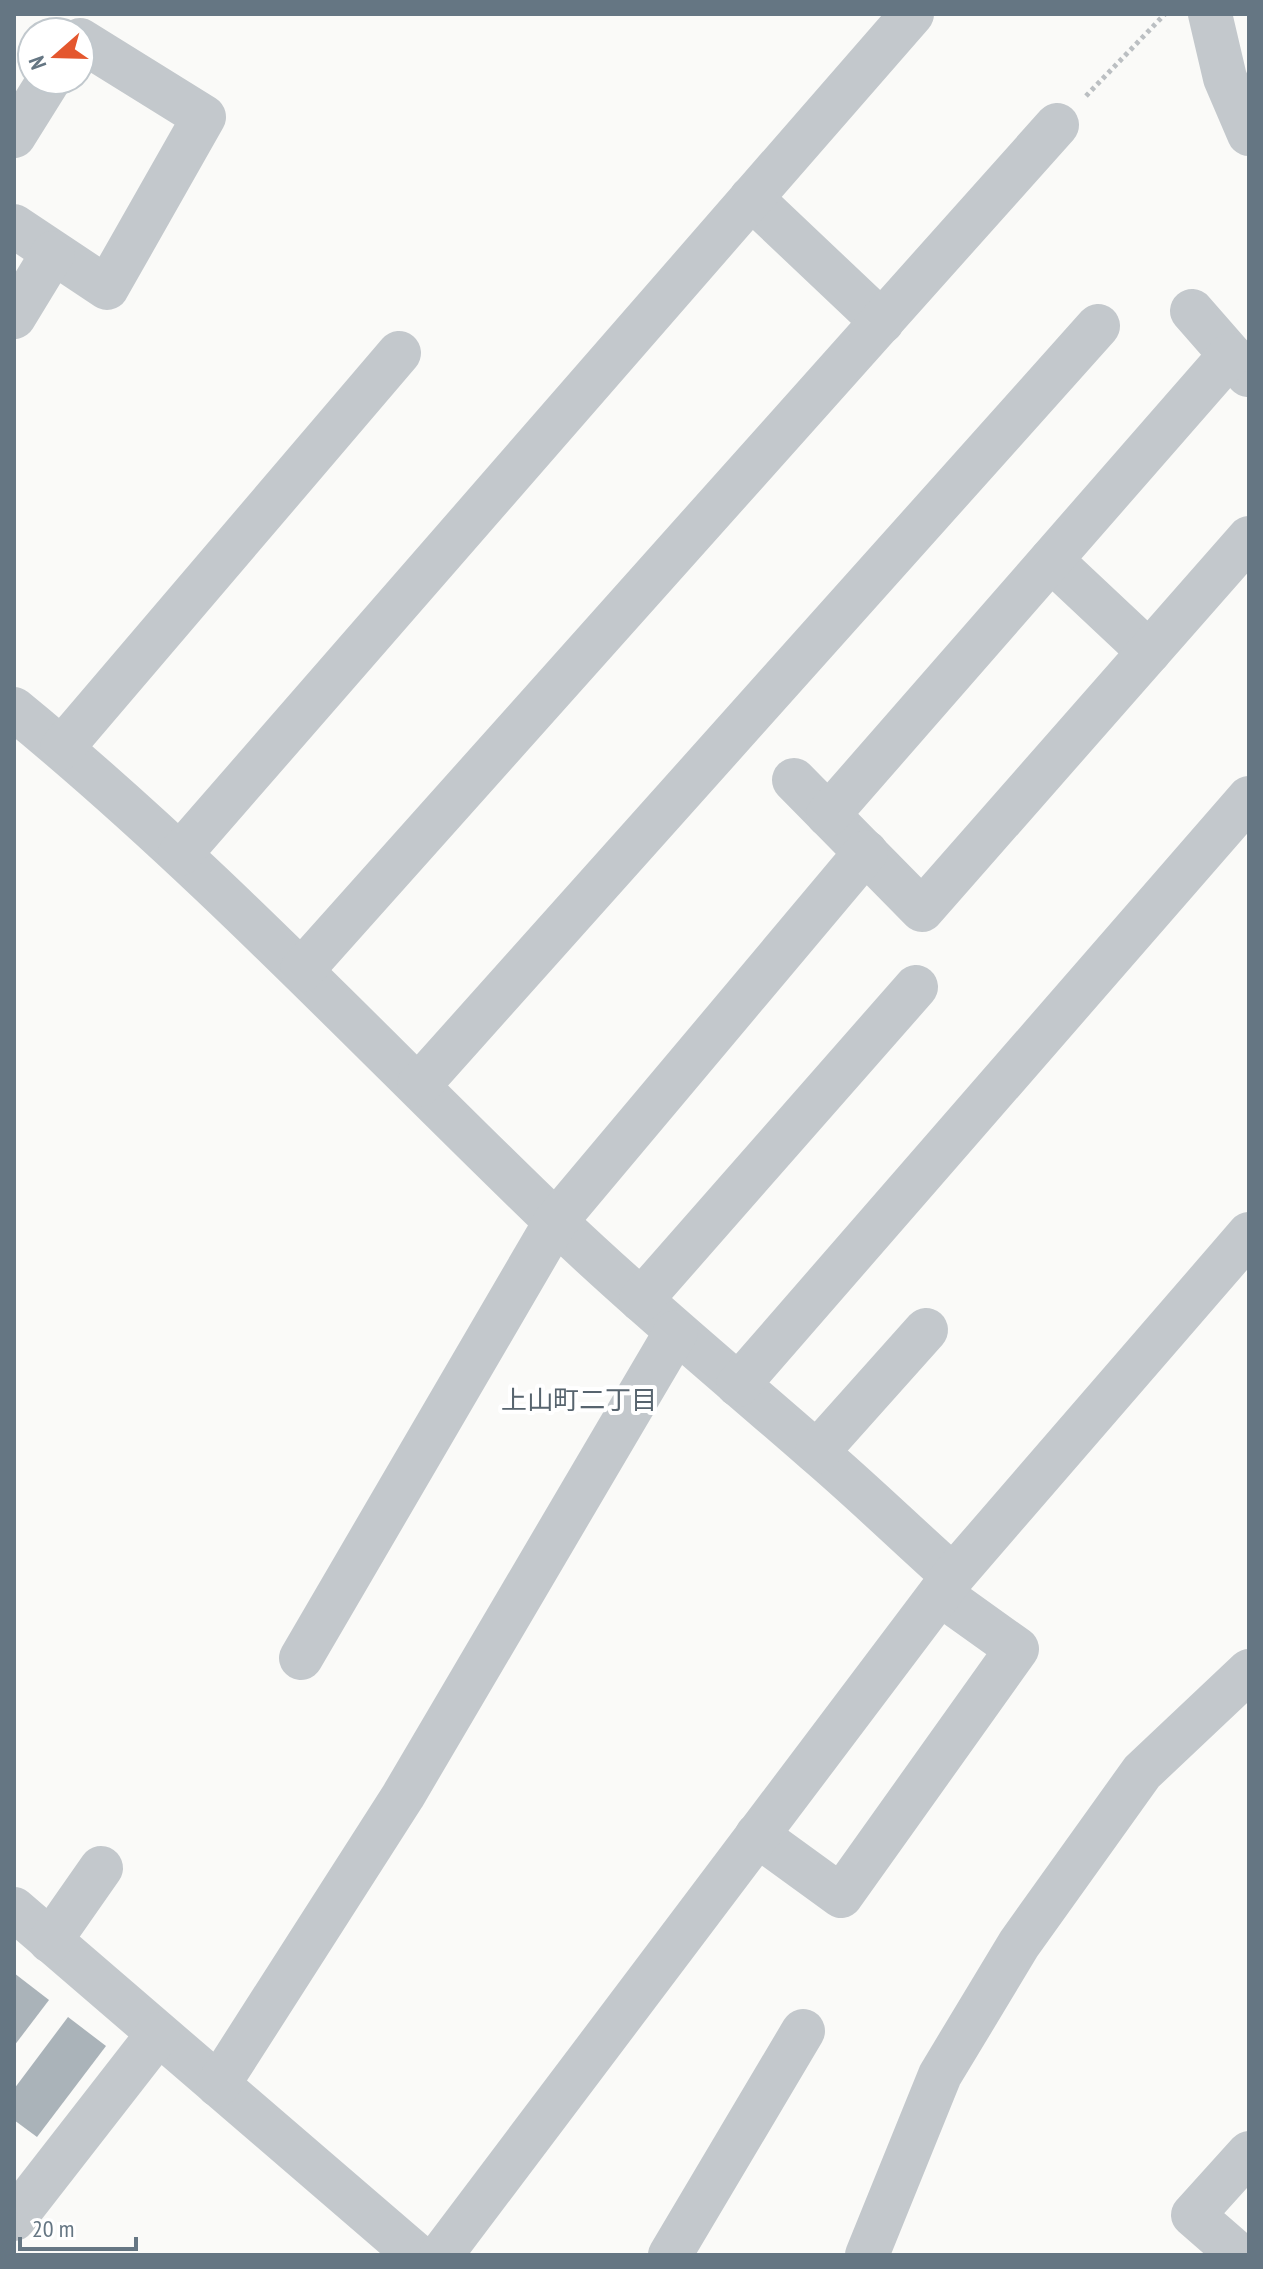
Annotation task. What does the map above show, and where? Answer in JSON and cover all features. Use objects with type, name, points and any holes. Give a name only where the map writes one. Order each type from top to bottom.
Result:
[{"type":"street","points":[[180,854],[912,14]]},
{"type":"street","points":[[1210,14],[1237,67],[1249,134]]},
{"type":"street","points":[[14,226],[107,288],[204,117],[96,50]]},
{"type":"street","points":[[14,136],[39,96]]},
{"type":"street","points":[[302,970],[1057,125]]},
{"type":"street","points":[[751,198],[882,322]]},
{"type":"street","points":[[14,317],[53,253]]},
{"type":"street","points":[[828,815],[1051,560],[1239,365],[1192,311]]},
{"type":"street","points":[[419,1085],[1098,326]]},
{"type":"street","points":[[62,748],[399,353]]},
{"type":"street","points":[[794,780],[922,910],[1249,538]]},
{"type":"street","points":[[1051,560],[1149,652]]},
{"type":"street","points":[[14,709],[180,854],[556,1221],[676,1332],[817,1452],[946,1585],[1017,1649],[841,1896],[757,1835]]},
{"type":"street","points":[[738,1385],[1249,798]]},
{"type":"street","points":[[301,1658],[556,1221],[866,852]]},
{"type":"street","points":[[641,1300],[916,987]]},
{"type":"street","points":[[441,2255],[946,1585],[1249,1234]]},
{"type":"street","points":[[817,1452],[926,1330]]},
{"type":"street","points":[[218,2085],[403,1796],[676,1332]]},
{"type":"street","points":[[867,2255],[940,2075],[1019,1944],[1142,1772],[1249,1671]]},
{"type":"street","points":[[50,1941],[101,1868]]},
{"type":"street","points":[[14,1909],[416,2255]]},
{"type":"street","points":[[670,2255],[803,2031]]},
{"type":"street","points":[[14,2219],[158,2034]]},
{"type":"street","points":[[1239,2255],[1193,2215],[1249,2153]]},
{"type":"path","points":[[1057,125],[1165,14]]},
{"type":"building","points":[[14,1973],[49,2000],[14,2046]]},
{"type":"building","points":[[68,2017],[106,2046],[37,2137],[14,2120],[14,2089]]},
{"type":"district","name":"上山町二丁目","points":[[579,1400]]}]
